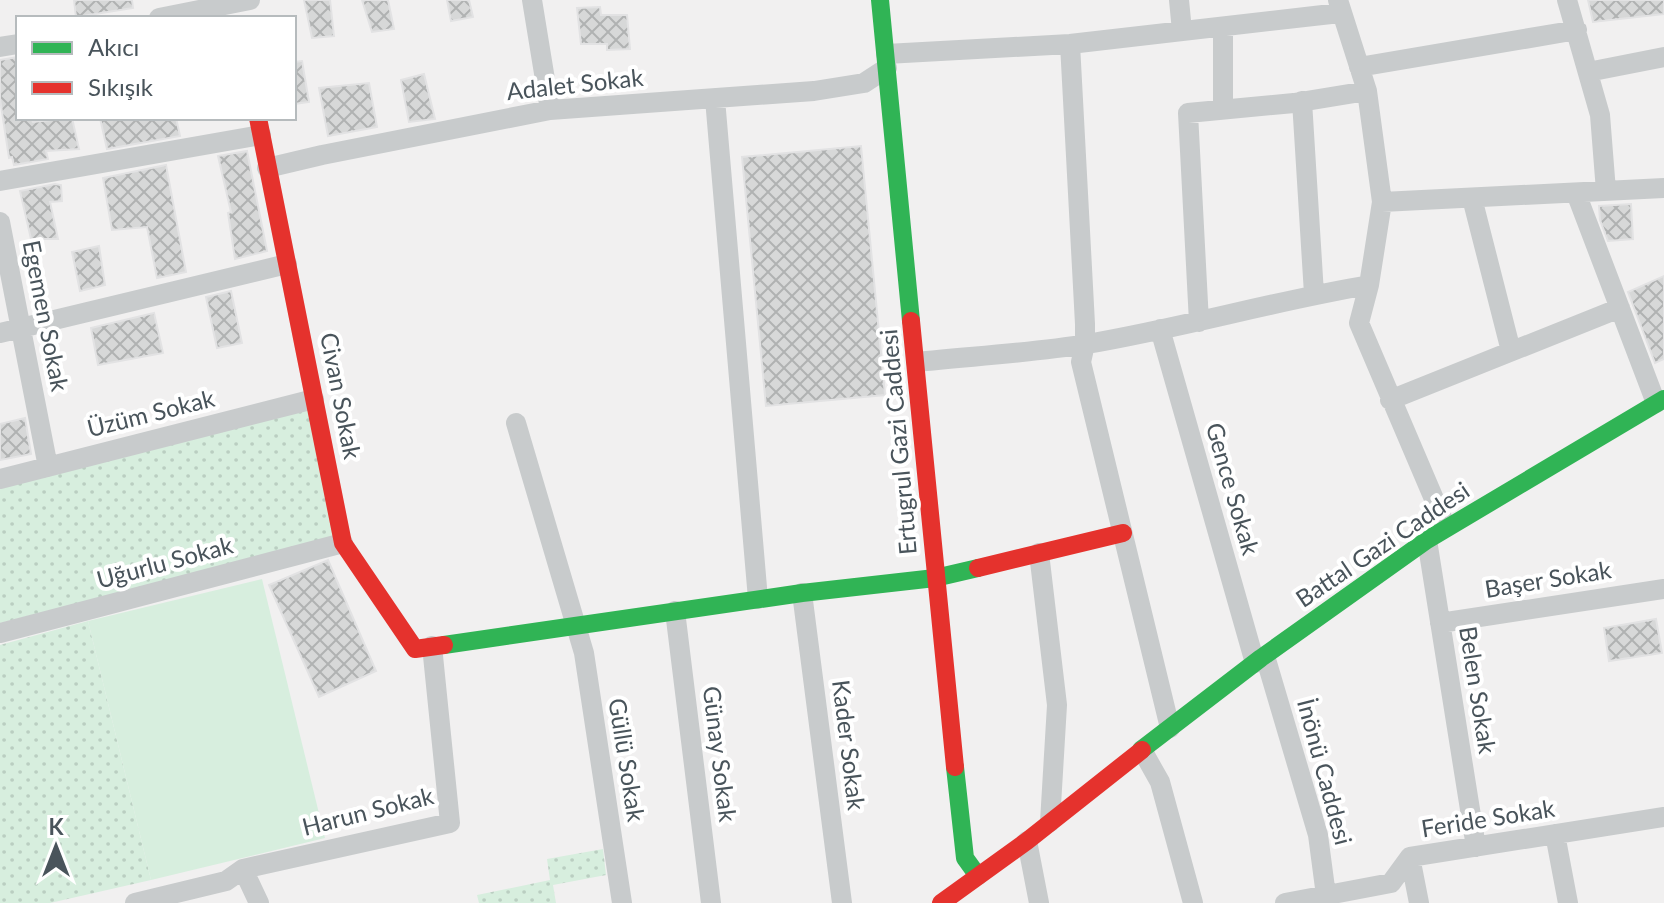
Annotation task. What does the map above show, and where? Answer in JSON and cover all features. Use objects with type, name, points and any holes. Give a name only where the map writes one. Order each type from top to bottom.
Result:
[{"type":"street","points":[[532,0],[550,110]]},
{"type":"street","name":"Ertugrul Gazi Caddesi","points":[[880,0],[965,858],[978,876]]},
{"type":"street","points":[[1179,0],[1182,31]]},
{"type":"street","points":[[1567,0],[1600,115],[1606,191]]},
{"type":"street","points":[[172,16],[241,5]]},
{"type":"street","points":[[1339,6],[1367,91],[1382,202],[1369,285],[1359,323],[1446,527]]},
{"type":"street","name":"Adalet Sokak","points":[[267,168],[550,110],[814,91],[864,83],[887,61],[1223,27],[1339,6]]},
{"type":"street","points":[[1223,27],[1223,109]]},
{"type":"street","points":[[1359,67],[1577,30]]},
{"type":"street","points":[[1070,44],[1085,344],[1081,362],[1170,728]]},
{"type":"street","points":[[1588,72],[1664,57]]},
{"type":"street","points":[[1199,322],[1188,113],[1367,91]]},
{"type":"street","points":[[715,99],[758,599]]},
{"type":"street","points":[[1302,101],[1314,294]]},
{"type":"street","points":[[0,181],[260,127]]},
{"type":"street","name":"Civan Sokak","points":[[260,127],[343,543],[415,649],[432,646]]},
{"type":"street","points":[[1382,202],[1664,188]]},
{"type":"street","points":[[1576,193],[1660,401]]},
{"type":"street","points":[[1472,198],[1511,351]]},
{"type":"street","name":"Egemen Sokak","points":[[0,222],[10,330],[48,467]]},
{"type":"street","points":[[10,330],[287,264]]},
{"type":"street","points":[[916,362],[1085,344],[1369,285]]},
{"type":"street","points":[[1390,400],[1620,308]]},
{"type":"street","name":"Gence Sokak","points":[[1160,329],[1260,659]]},
{"type":"street","name":"Üzüm Sokak","points":[[0,479],[314,399]]},
{"type":"street","name":"Battal Gazi Caddesi","points":[[941,903],[1027,841],[1260,659],[1427,540],[1660,401]]},
{"type":"street","name":"Güllü Sokak","points":[[516,423],[584,653],[622,903]]},
{"type":"street","points":[[432,646],[802,593],[935,578],[1123,533]]},
{"type":"street","name":"Belen Sokak","points":[[1427,540],[1476,847]]},
{"type":"street","name":"Uğurlu Sokak","points":[[0,633],[343,543]]},
{"type":"street","points":[[1039,553],[1057,705],[1050,822]]},
{"type":"street","name":"Başer Sokak","points":[[1440,623],[1664,589]]},
{"type":"street","name":"Kader Sokak","points":[[802,593],[842,903]]},
{"type":"street","name":"Günay Sokak","points":[[675,611],[711,903]]},
{"type":"street","name":"Harun Sokak","points":[[135,903],[226,881],[243,869],[450,823],[432,646]]},
{"type":"street","name":"İnönü Caddesi","points":[[1260,659],[1318,835],[1327,899]]},
{"type":"street","points":[[1142,750],[1160,782],[1193,903]]},
{"type":"street","name":"Feride Sokak","points":[[1285,903],[1327,899],[1391,883],[1410,857],[1664,817]]},
{"type":"street","points":[[1555,834],[1568,903]]},
{"type":"street","points":[[1027,841],[1039,903]]},
{"type":"street","points":[[1410,857],[1419,903]]},
{"type":"street","points":[[243,869],[259,903]]},
{"type":"green space","points":[[309,410],[340,537],[0,623],[0,482]]},
{"type":"green space","points":[[262,579],[325,838],[151,880],[88,621]]},
{"type":"green space","points":[[88,621],[151,880],[50,903],[0,903],[0,645]]},
{"type":"green space","points":[[603,849],[606,875],[553,885],[556,903],[479,903],[477,895],[550,880],[547,859]]},
{"type":"building","points":[[74,0],[132,0],[133,8],[76,16]]},
{"type":"building","points":[[304,0],[330,0],[334,36],[312,38]]},
{"type":"building","points":[[362,0],[388,0],[394,29],[372,32]]},
{"type":"building","points":[[447,0],[469,0],[473,17],[451,21]]},
{"type":"building","points":[[1588,0],[1664,0],[1664,14],[1593,22]]},
{"type":"building","points":[[600,7],[601,15],[627,15],[630,49],[607,50],[607,44],[581,44],[577,8]]},
{"type":"building","points":[[16,57],[16,120],[72,120],[79,149],[46,151],[48,159],[14,165],[12,157],[9,158],[0,99],[0,60]]},
{"type":"building","points":[[302,61],[309,102],[296,104],[296,62]]},
{"type":"building","points":[[424,74],[435,119],[409,122],[401,80]]},
{"type":"building","points":[[369,83],[377,127],[328,136],[319,88]]},
{"type":"building","points":[[100,120],[176,120],[180,136],[107,149]]},
{"type":"building","points":[[861,146],[885,395],[766,406],[742,157]]},
{"type":"building","points":[[247,151],[267,251],[235,259],[228,213],[231,212],[218,156]]},
{"type":"building","points":[[166,165],[186,272],[157,278],[147,227],[112,230],[103,178]]},
{"type":"building","points":[[61,185],[62,201],[50,202],[58,239],[31,239],[20,191]]},
{"type":"building","points":[[1631,204],[1633,239],[1608,241],[1600,220],[1599,206]]},
{"type":"building","points":[[99,246],[105,285],[80,291],[72,252]]},
{"type":"building","points":[[1664,276],[1664,359],[1655,363],[1628,292]]},
{"type":"building","points":[[231,291],[242,343],[217,348],[206,297]]},
{"type":"building","points":[[154,313],[163,353],[98,365],[91,328]]},
{"type":"building","points":[[25,418],[31,454],[0,460],[0,424]]},
{"type":"building","points":[[328,560],[376,671],[319,697],[269,585]]},
{"type":"building","points":[[1656,619],[1662,653],[1609,661],[1604,628]]},
{"type":"traffic: fast","points":[[880,0],[911,321]]},
{"type":"traffic: fast","points":[[1141,750],[1261,658],[1427,540],[1664,399]]},
{"type":"traffic: fast","points":[[444,645],[802,593],[935,578],[978,568]]},
{"type":"traffic: fast","points":[[955,767],[965,858],[978,876]]},
{"type":"traffic: jam","points":[[258,120],[343,543],[415,649],[444,645]]},
{"type":"traffic: jam","points":[[911,321],[955,767]]},
{"type":"traffic: jam","points":[[978,568],[1123,533]]},
{"type":"traffic: jam","points":[[941,903],[1027,841],[1142,750]]}]
